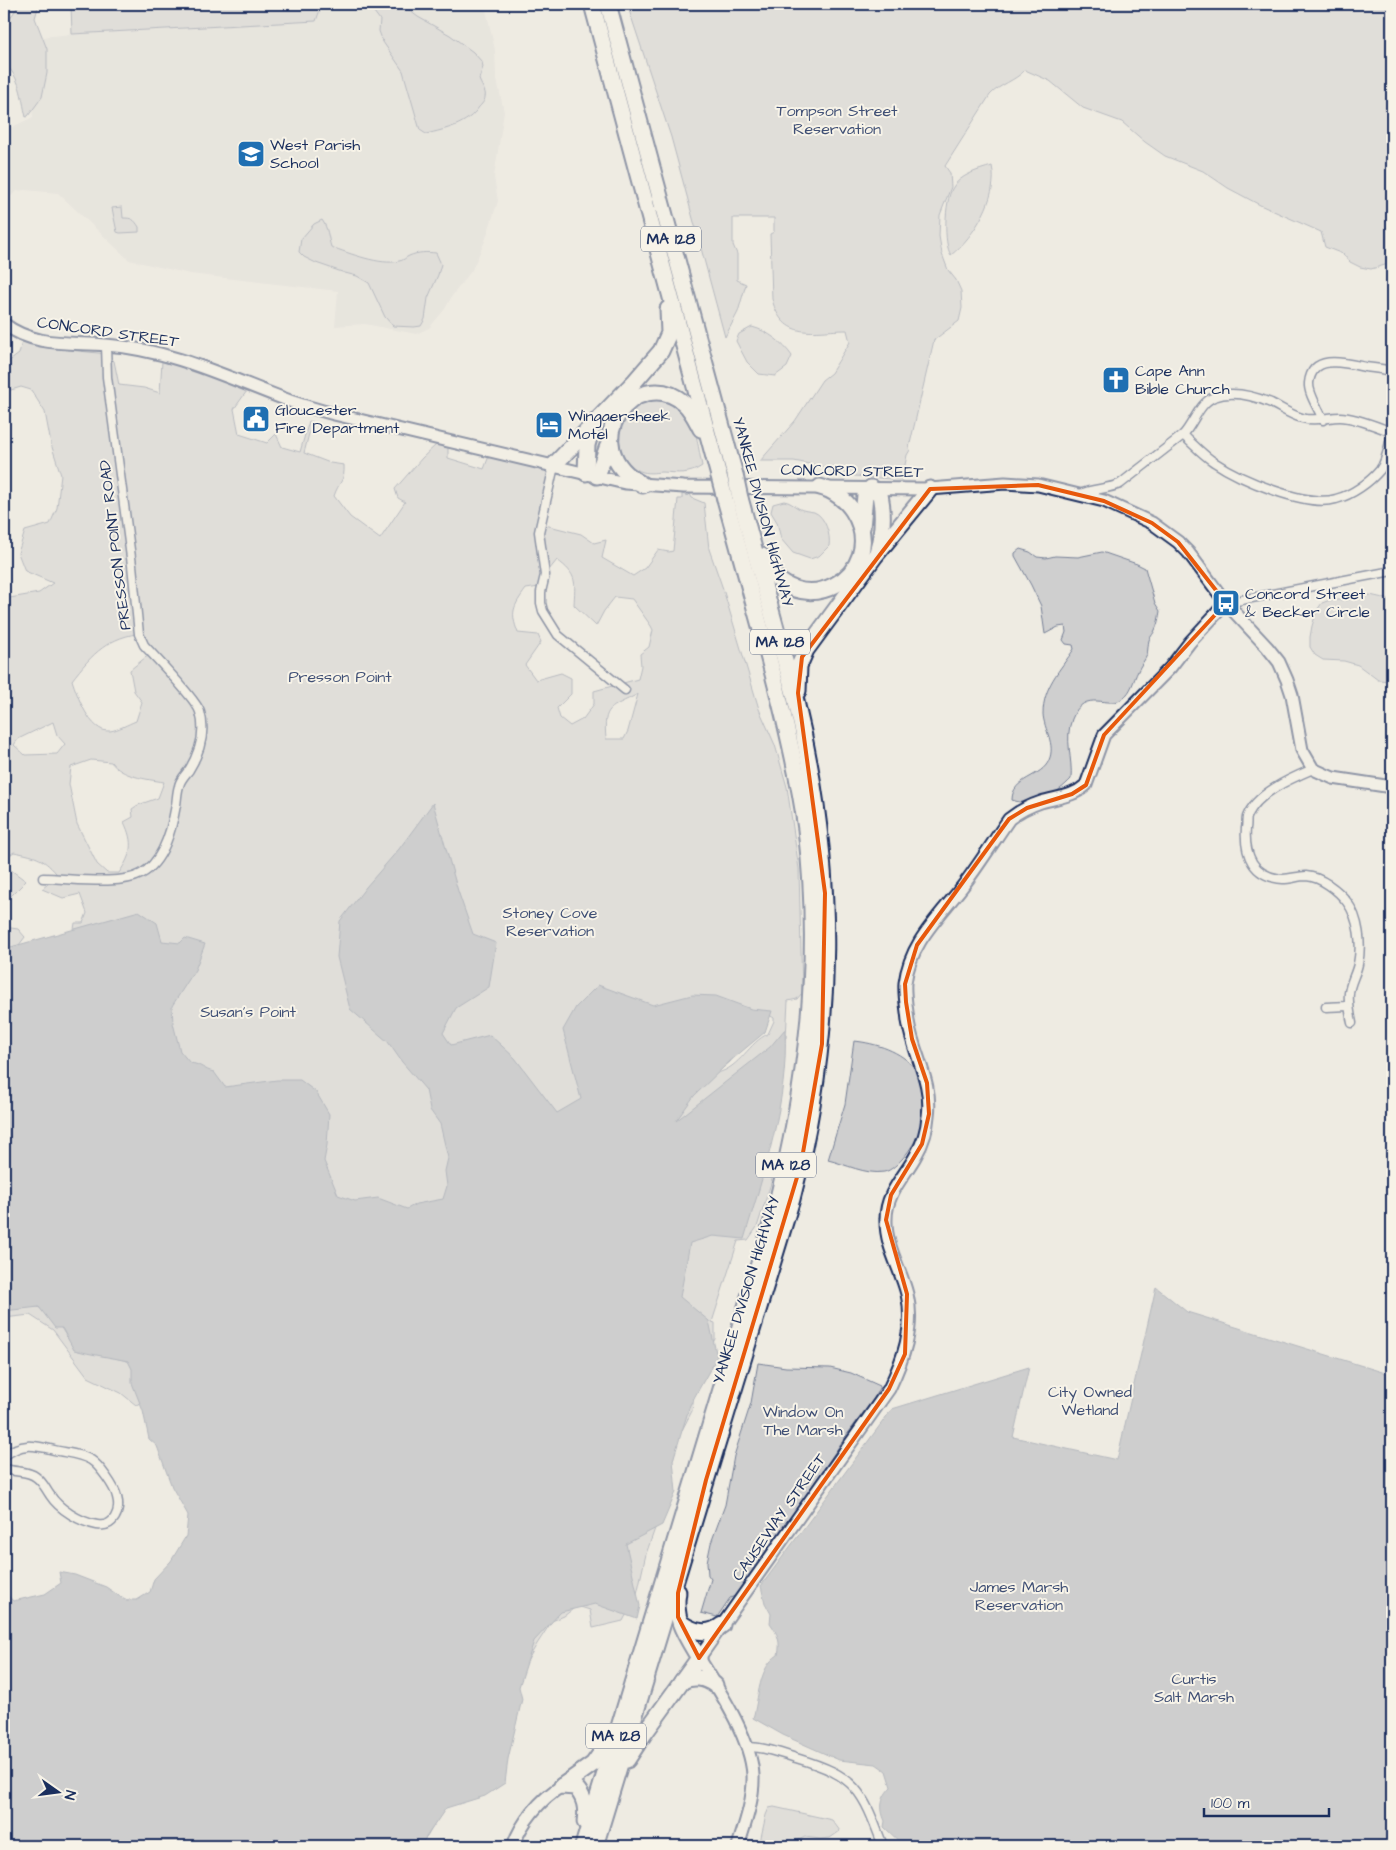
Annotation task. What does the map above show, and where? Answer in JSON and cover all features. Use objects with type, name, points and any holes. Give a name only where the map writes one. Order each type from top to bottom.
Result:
[{"type":"highway","name":"YANKEE DIVISION HIGHWAY","points":[[581,1846],[650,1626],[781,1185],[799,1102],[810,1003],[811,903],[806,829],[785,720],[592,4]]},
{"type":"highway","name":"YANKEE DIVISION HIGHWAY","points":[[595,1846],[792,1199],[815,1093],[824,1015],[826,975],[824,865],[814,786],[795,697],[608,4]]},
{"type":"highway","points":[[554,466],[656,356],[666,342],[670,318],[645,198]]},
{"type":"highway","points":[[591,475],[610,439],[615,420],[628,402],[656,392],[668,394],[683,402],[691,412],[704,435],[719,475]]},
{"type":"highway","points":[[591,475],[586,445],[595,423]]},
{"type":"highway","points":[[610,439],[612,453],[623,471],[643,485]]},
{"type":"highway","points":[[820,487],[832,492],[846,503],[857,519],[862,532]]},
{"type":"highway","points":[[740,498],[769,569],[782,583],[800,591],[816,592],[827,589],[844,579],[858,560],[862,546],[866,495],[871,488],[880,494],[883,516],[880,543],[875,556]]},
{"type":"highway","points":[[814,786],[798,693],[802,657],[809,644],[875,556],[930,489]]},
{"type":"highway","points":[[595,1846],[629,1755],[700,1658],[680,1623],[677,1613],[678,1593],[706,1480]]},
{"type":"highway","points":[[680,1623],[692,1629],[705,1632],[713,1631],[722,1625]]},
{"type":"highway","points":[[562,1786],[593,1764],[604,1751],[650,1626]]},
{"type":"highway","points":[[682,1681],[699,1677],[715,1685]]},
{"type":"highway","points":[[562,1786],[575,1787],[586,1804],[586,1819],[581,1846]]},
{"type":"street","name":"CONCORD STREET","points":[[4,324],[20,334],[40,341],[61,344],[106,345],[181,359],[290,401],[334,414],[625,483],[684,487],[930,489],[1005,484],[1038,485],[1104,501],[1152,523],[1168,534],[1188,552],[1226,603],[1268,647],[1279,662],[1286,677],[1292,695],[1302,750],[1313,769]]},
{"type":"street","name":"PRESSON POINT ROAD","points":[[43,878],[68,880],[128,878],[150,869],[158,860],[165,844],[173,821],[179,785],[198,753],[202,737],[200,710],[144,645],[139,634],[132,565],[107,377],[106,345]]},
{"type":"street","points":[[1323,420],[1309,383],[1313,371],[1324,363],[1334,361],[1392,371]]},
{"type":"street","points":[[1079,495],[1092,490],[1108,489],[1120,484],[1183,435],[1190,428],[1205,402],[1212,397],[1228,394],[1252,396],[1303,419],[1323,420],[1340,417],[1392,433],[1381,468],[1364,485],[1336,500],[1311,500],[1237,476],[1213,462],[1183,435]]},
{"type":"street","points":[[554,466],[539,532],[544,575],[541,592],[543,611],[558,635],[625,690]]},
{"type":"street","points":[[1226,603],[1391,571]]},
{"type":"street","name":"CAUSEWAY STREET","points":[[700,1658],[889,1389],[905,1354],[908,1326],[907,1294],[888,1236],[886,1208],[899,1179],[922,1144],[926,1132],[930,1100],[927,1083],[912,1039],[905,984],[911,962],[922,937],[972,873],[1009,819],[1027,808],[1072,794],[1086,785],[1104,735],[1164,674],[1226,603]]},
{"type":"street","points":[[1352,1024],[1348,1006],[1349,991],[1358,965],[1360,943],[1356,923],[1347,902],[1325,882],[1307,876],[1284,879],[1271,877],[1257,870],[1249,858],[1246,836],[1247,817],[1257,802],[1287,780],[1313,769],[1333,778],[1392,787]]},
{"type":"street","points":[[1326,1006],[1348,1006]]},
{"type":"street","points":[[4,1456],[13,1449],[30,1445],[76,1454],[91,1460],[103,1472],[117,1496],[118,1512],[114,1520],[106,1525],[97,1525],[79,1518],[62,1508],[50,1496],[43,1482],[34,1475],[4,1468]]},
{"type":"street","points":[[700,1658],[735,1721],[747,1748],[753,1776],[750,1803],[738,1846]]},
{"type":"street","points":[[747,1748],[762,1748],[826,1767],[840,1774],[865,1800],[883,1846]]},
{"type":"street","points":[[513,1846],[522,1827],[534,1811],[562,1786]]},
{"type":"highlighted area","points":[[1038,485],[1104,501],[1152,523],[1178,542],[1226,603],[1104,735],[1086,785],[1072,794],[1027,808],[1009,819],[917,945],[905,984],[906,1002],[912,1039],[927,1083],[929,1114],[922,1144],[891,1195],[886,1220],[907,1294],[905,1354],[889,1389],[699,1658],[678,1617],[678,1593],[706,1480],[801,1164],[822,1044],[825,893],[798,693],[802,657],[930,489]]},
{"type":"shaded area","name":"West Parish School","points":[[322,4],[481,4],[486,10],[495,50],[496,75],[504,112],[494,177],[498,201],[485,241],[472,270],[452,296],[445,309],[429,328],[416,334],[365,324],[335,326],[338,291],[190,274],[129,260],[58,193],[17,191],[10,197],[4,214],[4,131],[33,117],[22,39],[72,34],[316,21]]},
{"type":"shaded area","points":[[433,803],[458,891],[473,934],[496,943],[489,987],[456,1008],[443,1033],[451,1045],[490,1035],[515,1058],[557,1113],[581,1099],[563,1030],[576,1007],[598,985],[653,1005],[692,995],[716,996],[751,1009],[772,1011],[765,1032],[729,1062],[694,1096],[676,1121],[770,1047],[785,1029],[783,1082],[774,1136],[744,1239],[713,1236],[690,1243],[680,1297],[709,1321],[717,1357],[690,1405],[673,1460],[676,1492],[662,1525],[626,1544],[640,1606],[637,1619],[595,1604],[561,1612],[534,1641],[519,1687],[522,1699],[508,1759],[505,1783],[485,1796],[446,1808],[420,1846],[4,1846],[4,1591],[13,1601],[45,1594],[61,1583],[59,1572],[75,1575],[106,1587],[125,1600],[137,1600],[150,1592],[154,1579],[171,1561],[186,1536],[188,1515],[172,1487],[157,1446],[149,1439],[143,1411],[132,1383],[132,1369],[128,1361],[74,1350],[62,1328],[55,1328],[39,1307],[4,1311],[4,949],[139,911],[157,923],[162,941],[180,943],[185,938],[205,944],[195,970],[172,1006],[173,1023],[180,1051],[190,1063],[214,1072],[225,1087],[277,1080],[300,1080],[316,1092],[329,1114],[324,1161],[338,1195],[355,1201],[378,1198],[407,1209],[416,1204],[443,1199],[447,1186],[445,1171],[448,1158],[440,1124],[430,1110],[426,1090],[388,1042],[350,1009],[337,957],[340,921],[399,849]]},
{"type":"shaded area","points":[[1156,1287],[1187,1312],[1392,1375],[1392,1846],[904,1846],[884,1827],[882,1803],[891,1787],[886,1771],[876,1764],[839,1760],[783,1735],[753,1718],[763,1675],[771,1660],[778,1655],[779,1646],[777,1635],[770,1623],[771,1614],[765,1603],[761,1586],[892,1409],[1029,1367],[1013,1437],[1117,1460]]},
{"type":"green space","points":[[20,4],[39,4],[35,18],[47,49],[47,73],[42,97],[26,117],[17,81],[4,63],[4,26]]},
{"type":"green space","points":[[71,4],[322,4],[316,21],[72,34]]},
{"type":"green space","points":[[364,4],[401,4],[473,52],[482,62],[483,67],[479,79],[485,95],[484,101],[474,113],[462,122],[448,128],[426,134],[420,130],[403,71],[383,42],[379,31],[380,20]]},
{"type":"green space","name":"Tompson Street Reservation","points":[[627,4],[1392,4],[1392,263],[1371,269],[1360,267],[1350,262],[1343,254],[1325,247],[1321,232],[1260,205],[1228,188],[1203,171],[1165,156],[1122,122],[1083,108],[1050,81],[1025,70],[990,95],[945,166],[950,173],[951,187],[940,215],[939,236],[942,254],[948,270],[956,280],[961,291],[962,308],[959,321],[934,340],[902,480],[855,476],[794,461],[760,461],[795,421],[822,380],[831,373],[850,342],[847,330],[801,331],[792,328],[784,322],[777,313],[772,299],[770,234],[774,232],[774,218],[733,218],[733,245],[737,254],[737,280],[746,284],[738,312],[725,337],[671,137]]},
{"type":"green space","points":[[992,166],[992,190],[983,215],[968,238],[951,255],[948,249],[946,222],[952,189],[964,177],[975,171]]},
{"type":"green space","points":[[122,207],[123,218],[134,221],[139,227],[139,232],[117,232],[112,208]]},
{"type":"green space","points":[[322,220],[327,229],[331,247],[365,258],[392,262],[416,254],[436,253],[441,264],[428,298],[425,319],[421,326],[393,326],[385,317],[369,283],[357,276],[316,263],[299,252],[301,239],[314,224]]},
{"type":"green space","points":[[752,327],[764,331],[775,338],[792,356],[787,367],[775,376],[759,374],[747,362],[736,341],[739,334]]},
{"type":"green space","points":[[22,341],[60,349],[107,354],[114,361],[119,385],[144,388],[160,393],[162,361],[212,372],[249,388],[234,409],[239,434],[267,443],[276,434],[282,447],[300,452],[309,421],[312,422],[304,453],[330,463],[344,465],[343,478],[334,496],[350,517],[380,539],[405,502],[398,498],[395,489],[437,444],[448,446],[448,458],[484,469],[489,456],[549,470],[555,477],[545,525],[581,534],[594,543],[606,540],[602,558],[633,576],[645,568],[658,550],[673,551],[678,499],[682,499],[682,494],[688,496],[690,494],[692,498],[704,503],[709,549],[759,709],[775,745],[787,787],[799,869],[802,993],[797,999],[788,1001],[786,1038],[782,1042],[760,1159],[767,1176],[772,1180],[757,1227],[748,1240],[738,1241],[712,1322],[715,1323],[715,1339],[697,1372],[692,1411],[679,1436],[658,1520],[646,1554],[637,1594],[623,1621],[593,1628],[590,1610],[577,1606],[564,1616],[552,1621],[427,1837],[418,1846],[459,1192],[431,1213],[345,1207],[233,1092],[186,1064],[72,942],[75,923],[83,923],[87,913],[80,894],[63,898],[42,889],[55,878],[56,873],[37,858],[14,852],[4,859],[4,638],[6,636],[4,633],[4,599],[39,593],[53,583],[25,571],[18,553],[25,531],[50,524],[57,508],[61,475],[51,444],[45,412],[31,390],[21,387],[11,390],[4,387],[4,365],[19,354]],"holes":[[[557,560],[564,565],[574,580],[574,605],[596,626],[604,611],[615,597],[632,599],[653,630],[649,647],[640,654],[641,666],[638,679],[594,691],[594,704],[583,719],[570,726],[560,718],[557,708],[571,694],[571,678],[561,673],[536,680],[525,665],[541,642],[538,635],[518,633],[514,620],[514,610],[526,589],[539,587],[545,575]],[[144,633],[153,649],[153,655],[146,657],[130,670],[134,691],[142,702],[136,721],[110,731],[103,730],[96,726],[85,712],[72,680],[94,654],[111,642]],[[638,694],[624,739],[606,739],[607,714],[615,706]],[[53,722],[57,735],[65,744],[57,754],[25,755],[14,745],[18,739]],[[91,760],[111,762],[121,771],[128,774],[164,782],[158,798],[132,809],[133,817],[124,822],[129,836],[130,848],[127,860],[119,873],[107,873],[97,864],[77,824],[69,784],[71,767]],[[771,1016],[774,1018],[768,1034],[755,1043],[732,1066],[717,1073],[730,1062],[765,1017]]]},
{"type":"green space","points":[[652,399],[678,407],[686,414],[695,430],[702,466],[693,471],[683,473],[648,473],[636,469],[627,460],[619,441],[618,427],[632,408]]},
{"type":"green space","points":[[784,501],[802,510],[814,512],[821,517],[828,531],[829,546],[819,556],[810,559],[793,553],[781,539],[777,522],[771,512],[773,504]]},
{"type":"green space","points":[[1020,549],[1030,552],[1037,557],[1046,558],[1055,556],[1078,557],[1102,552],[1137,564],[1145,568],[1155,603],[1160,611],[1156,628],[1149,640],[1147,655],[1126,695],[1117,701],[1111,702],[1090,701],[1077,709],[1072,719],[1069,734],[1071,779],[1052,795],[1028,802],[1012,800],[1013,792],[1022,782],[1040,771],[1049,760],[1051,748],[1043,714],[1046,695],[1053,679],[1074,649],[1073,645],[1066,644],[1063,640],[1066,632],[1065,626],[1058,627],[1045,634],[1041,606],[1015,556],[1015,553]]},
{"type":"green space","points":[[1370,595],[1392,600],[1392,681],[1378,680],[1358,665],[1344,661],[1323,660],[1315,655],[1310,647],[1312,626],[1317,610],[1322,603],[1330,600],[1347,600]]},
{"type":"green space","points":[[11,870],[26,881],[4,901],[4,872]]},
{"type":"green space","points":[[4,927],[18,929],[25,937],[19,945],[4,949]]},
{"type":"green space","points":[[854,1041],[879,1046],[903,1057],[915,1069],[922,1090],[921,1123],[918,1134],[911,1148],[900,1161],[884,1172],[863,1171],[828,1160],[845,1104]]},
{"type":"green space","points":[[4,1305],[38,1307],[55,1318],[68,1339],[81,1350],[132,1362],[146,1400],[136,1405],[121,1393],[88,1377],[53,1330],[30,1315],[4,1318]]},
{"type":"green space","name":"Window On The Marsh","points":[[758,1363],[786,1367],[830,1368],[851,1373],[880,1386],[874,1398],[846,1436],[744,1587],[735,1596],[730,1598],[717,1617],[701,1613],[711,1579],[708,1575],[707,1562],[711,1543],[725,1505],[734,1456],[751,1403]]},
{"type":"green space","points":[[774,1807],[832,1820],[840,1831],[830,1838],[805,1837],[785,1846],[759,1846],[766,1815],[769,1808]]},
{"type":"place","name":"West Parish School","points":[[251,154]]},
{"type":"place","name":"Cape Ann Bible Church","points":[[1116,380]]},
{"type":"place","name":"Gloucester Fire Department","points":[[256,419]]},
{"type":"place","name":"Wingaersheek Motel","points":[[549,425]]},
{"type":"place","name":"Concord Street & Becker Circle","points":[[1226,603]]},
{"type":"park label","name":"Presson Point","points":[[340,677]]},
{"type":"park label","name":"Stoney Cove Reservation","points":[[550,922]]},
{"type":"park label","name":"Susan's Point","points":[[248,1012]]},
{"type":"park label","name":"City Owned Wetland","points":[[1090,1401]]},
{"type":"park label","name":"James Marsh Reservation","points":[[1019,1596]]},
{"type":"park label","name":"Curtis Salt Marsh","points":[[1194,1688]]}]
